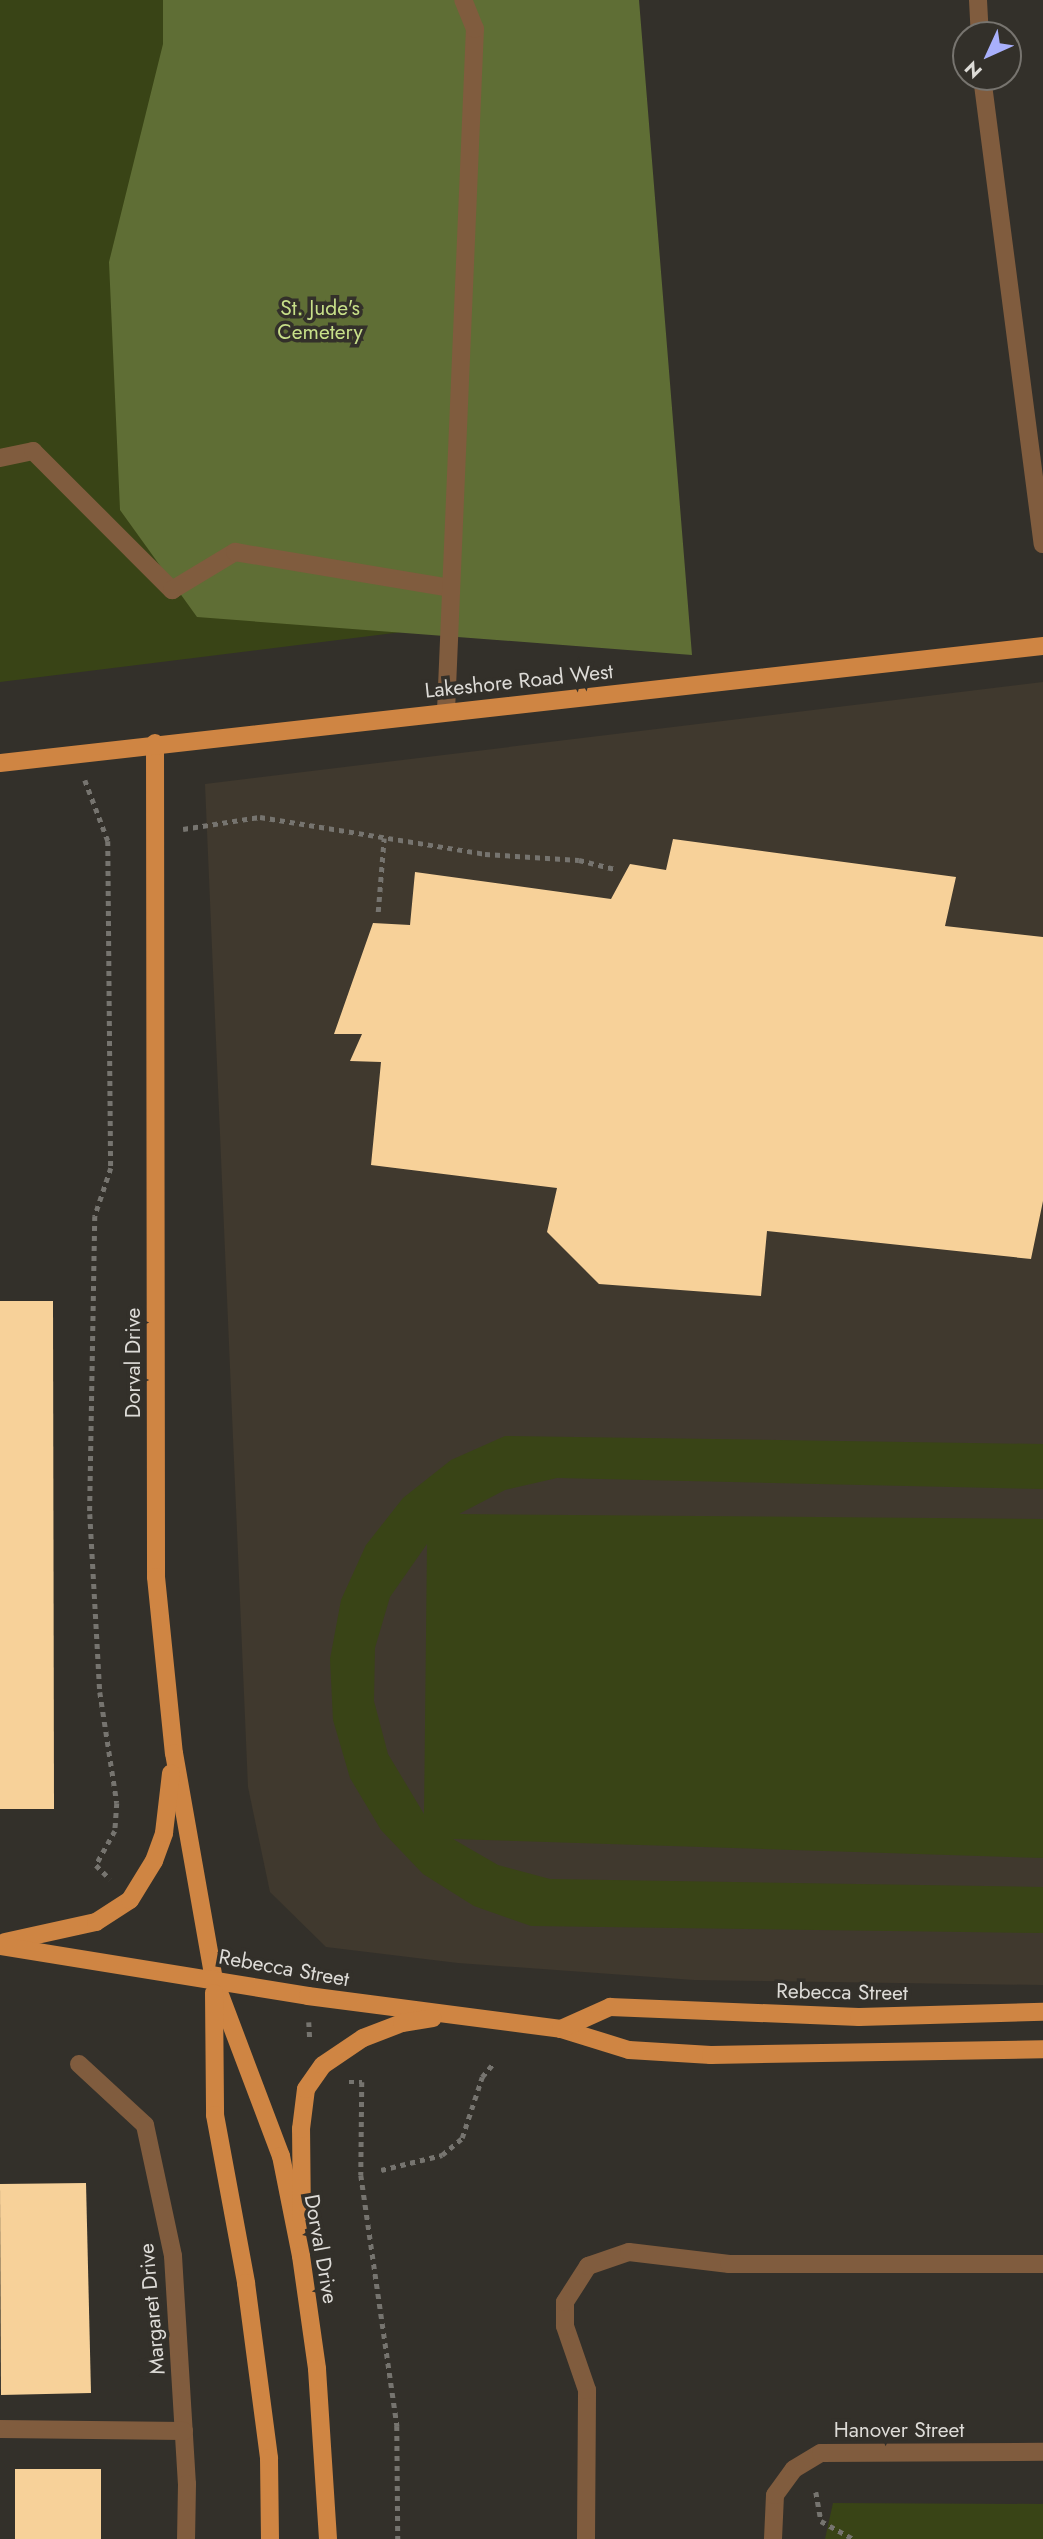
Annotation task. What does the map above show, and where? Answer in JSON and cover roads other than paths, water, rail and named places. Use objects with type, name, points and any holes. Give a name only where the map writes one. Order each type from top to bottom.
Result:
[{"type":"main road","name":"Lakeshore Road West","points":[[0,763],[155,743],[1043,646]]},
{"type":"main road","name":"Dorval Drive","points":[[155,743],[156,1577],[174,1753],[214,1979],[215,2115],[246,2283],[269,2458],[270,2539]]},
{"type":"main road","points":[[0,1945],[96,1922],[130,1900],[154,1861],[164,1833],[174,1753]]},
{"type":"main road","name":"Rebecca Street","points":[[0,1945],[308,1996],[561,2029],[629,2050],[711,2055],[1043,2049]]},
{"type":"main road","name":"Dorval Drive","points":[[214,1979],[281,2156],[301,2256],[317,2369],[328,2539]]},
{"type":"main road","name":"Rebecca Street","points":[[561,2029],[610,2007],[859,2017],[1043,2012]]},
{"type":"main road","points":[[301,2256],[300,2129],[306,2090],[323,2065],[363,2038],[402,2023],[460,2014]]},
{"type":"street","points":[[446,711],[475,29],[463,0]]},
{"type":"street","points":[[978,0],[979,21]]},
{"type":"street","points":[[984,91],[1043,544]]},
{"type":"street","points":[[0,458],[33,451],[172,590],[235,552],[450,588]]},
{"type":"street","name":"Margaret Drive","points":[[79,2064],[145,2125],[173,2256],[184,2431],[186,2539]]},
{"type":"street","points":[[586,2539],[587,2390],[565,2326],[565,2302],[588,2266],[629,2252],[729,2264],[1043,2264]]},
{"type":"street","points":[[0,2429],[184,2431]]},
{"type":"street","name":"Hanover Street","points":[[773,2539],[775,2495],[794,2469],[821,2453],[1043,2452]]},
{"type":"park label","name":"St. Jude's Cemetery","points":[[320,320]]}]
